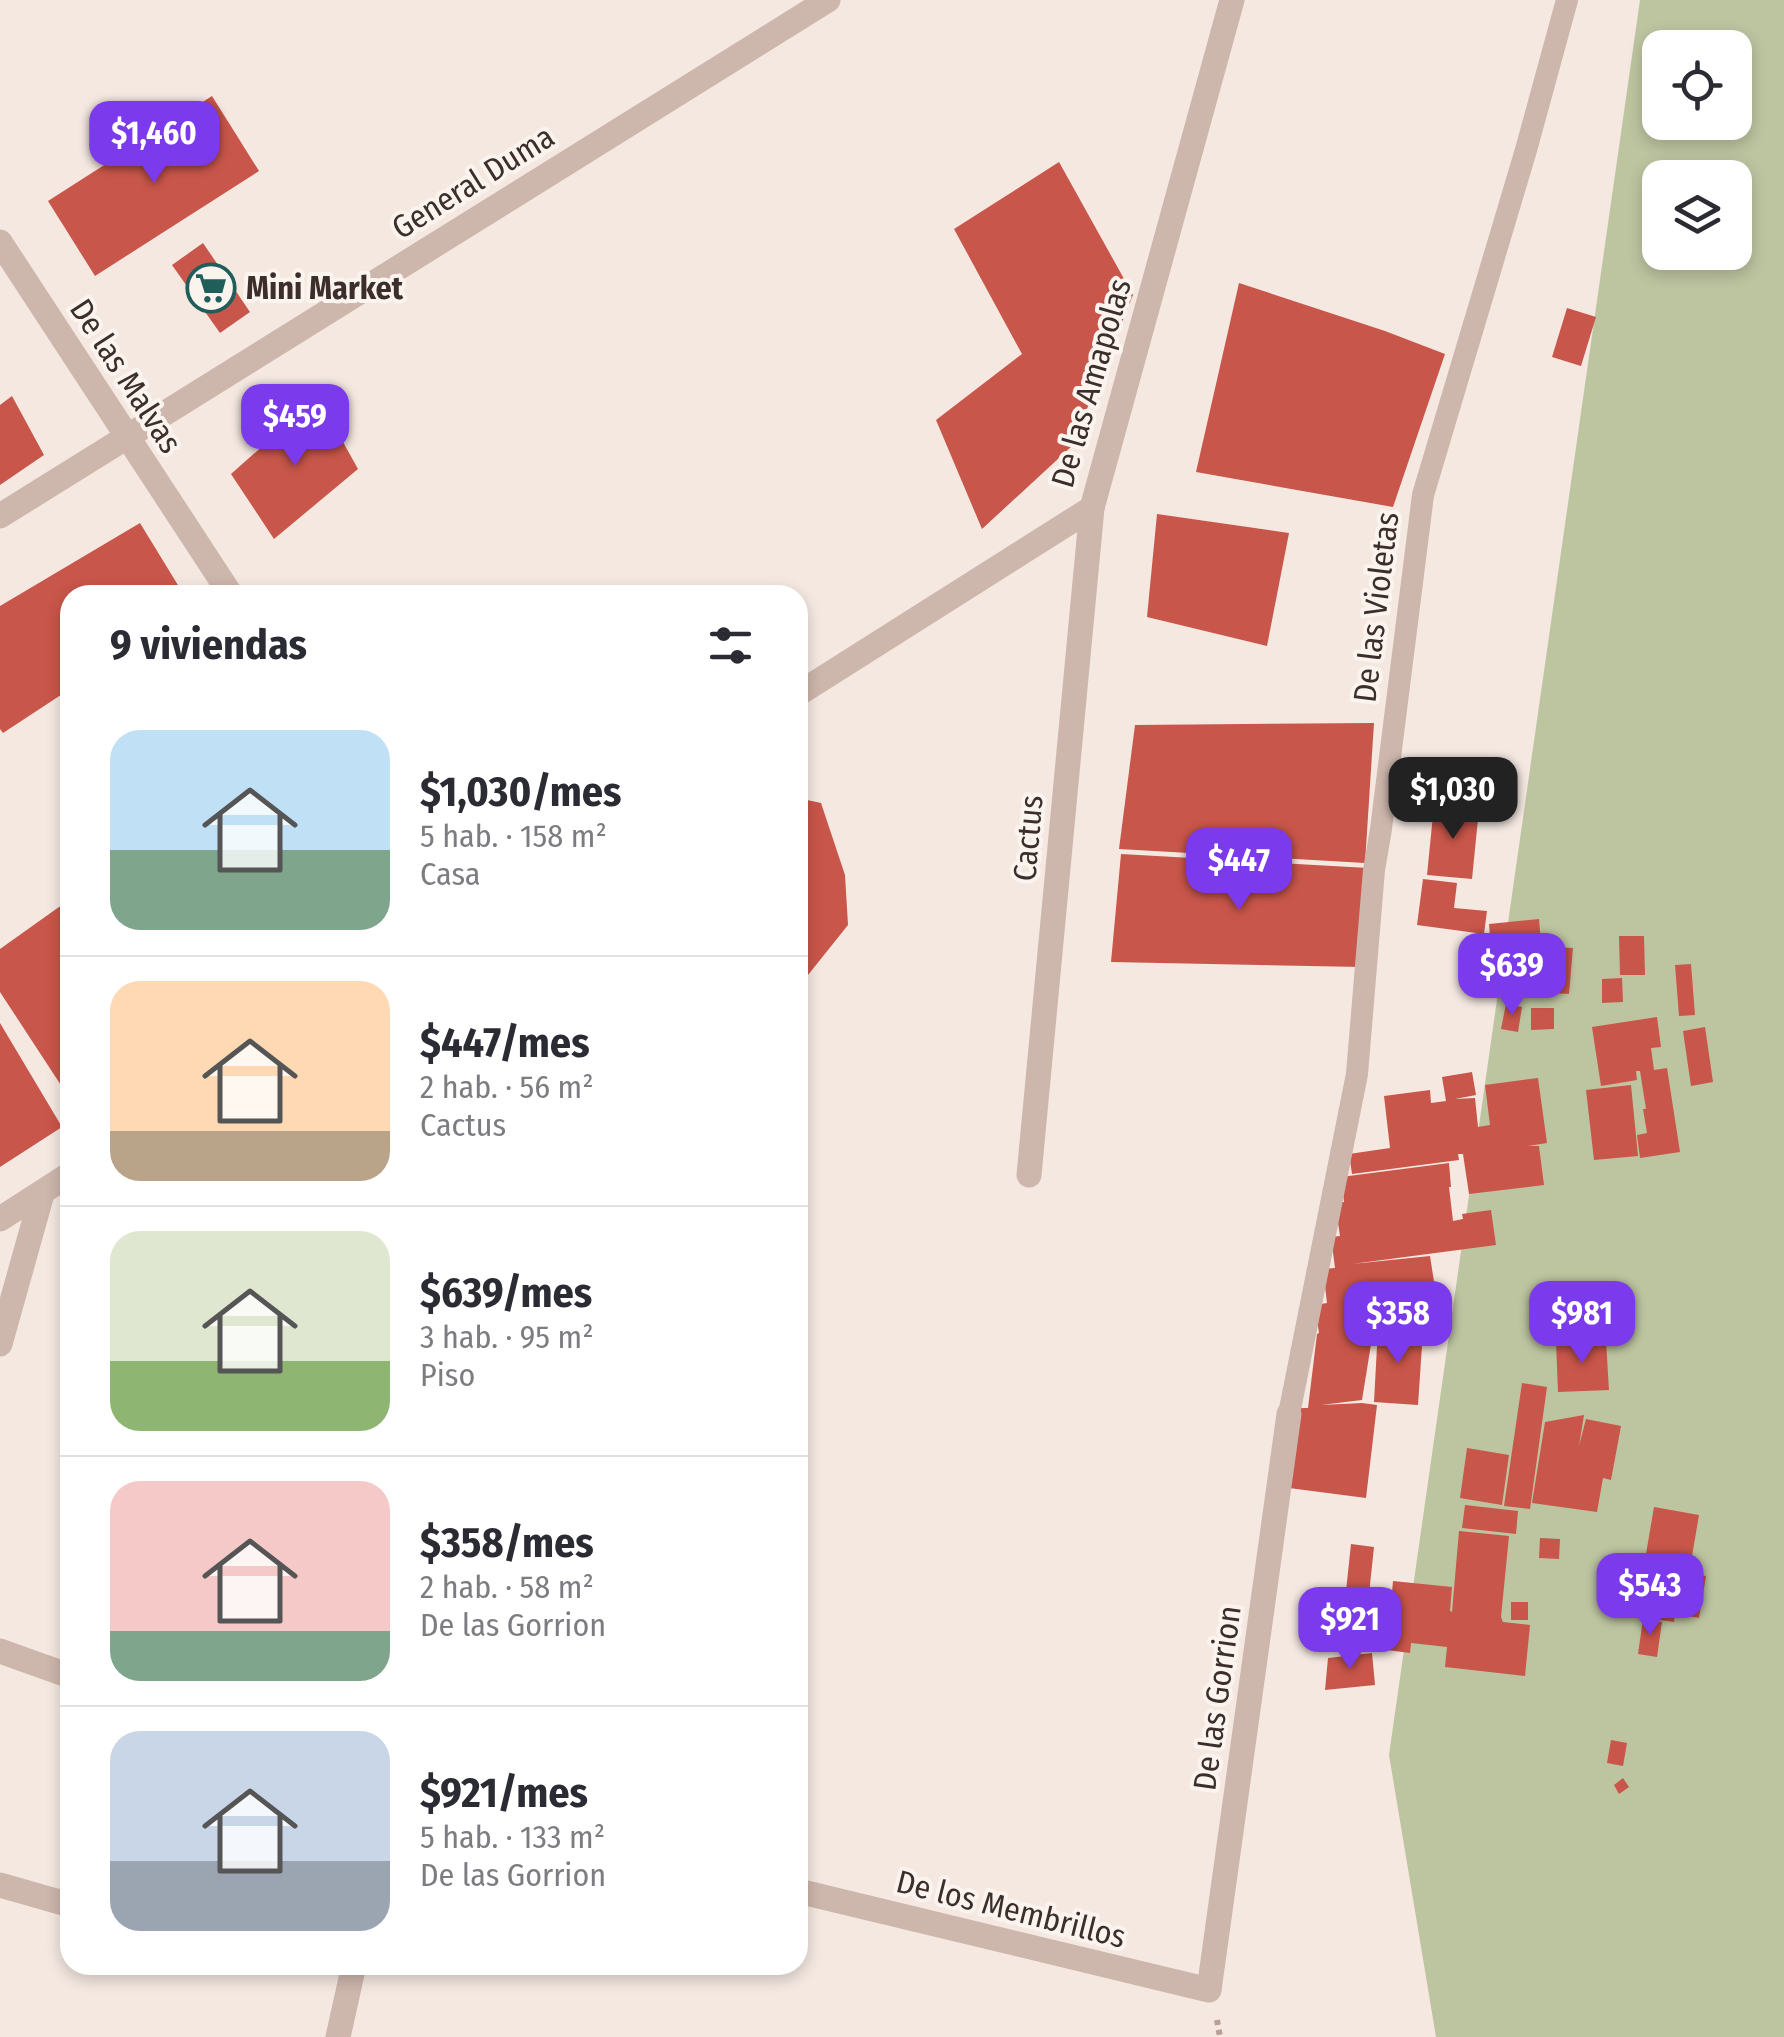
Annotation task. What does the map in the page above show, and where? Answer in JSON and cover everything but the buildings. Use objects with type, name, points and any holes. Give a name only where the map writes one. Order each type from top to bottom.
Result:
[{"type":"street","name":"General Duma","points":[[0,516],[828,0]]},
{"type":"street","name":"De las Amapolas","points":[[808,688],[1092,508],[1232,0]]},
{"type":"street","name":"De las Malvas","points":[[0,242],[224,585]]},
{"type":"street","name":"Cactus","points":[[1029,1175],[1092,508]]},
{"type":"street","points":[[0,1219],[60,1181]]},
{"type":"street","points":[[0,1344],[42,1194]]},
{"type":"street","name":"De las Gorrion","points":[[1210,1990],[1289,1414]]},
{"type":"street","points":[[0,1651],[60,1672]]},
{"type":"street","points":[[0,1885],[60,1902]]},
{"type":"street","name":"De los Membrillos","points":[[808,1892],[1210,1990]]},
{"type":"street","points":[[338,2037],[352,1975]]},
{"type":"lane","name":"De las Violetas","points":[[1289,1414],[1356,1074],[1374,870],[1423,495],[1521,168],[1566,0]]},
{"type":"green space","points":[[1640,0],[1784,0],[1784,2037],[1436,2037],[1389,1755]]},
{"type":"place","name":"Mini Market","points":[[211,288]]}]
